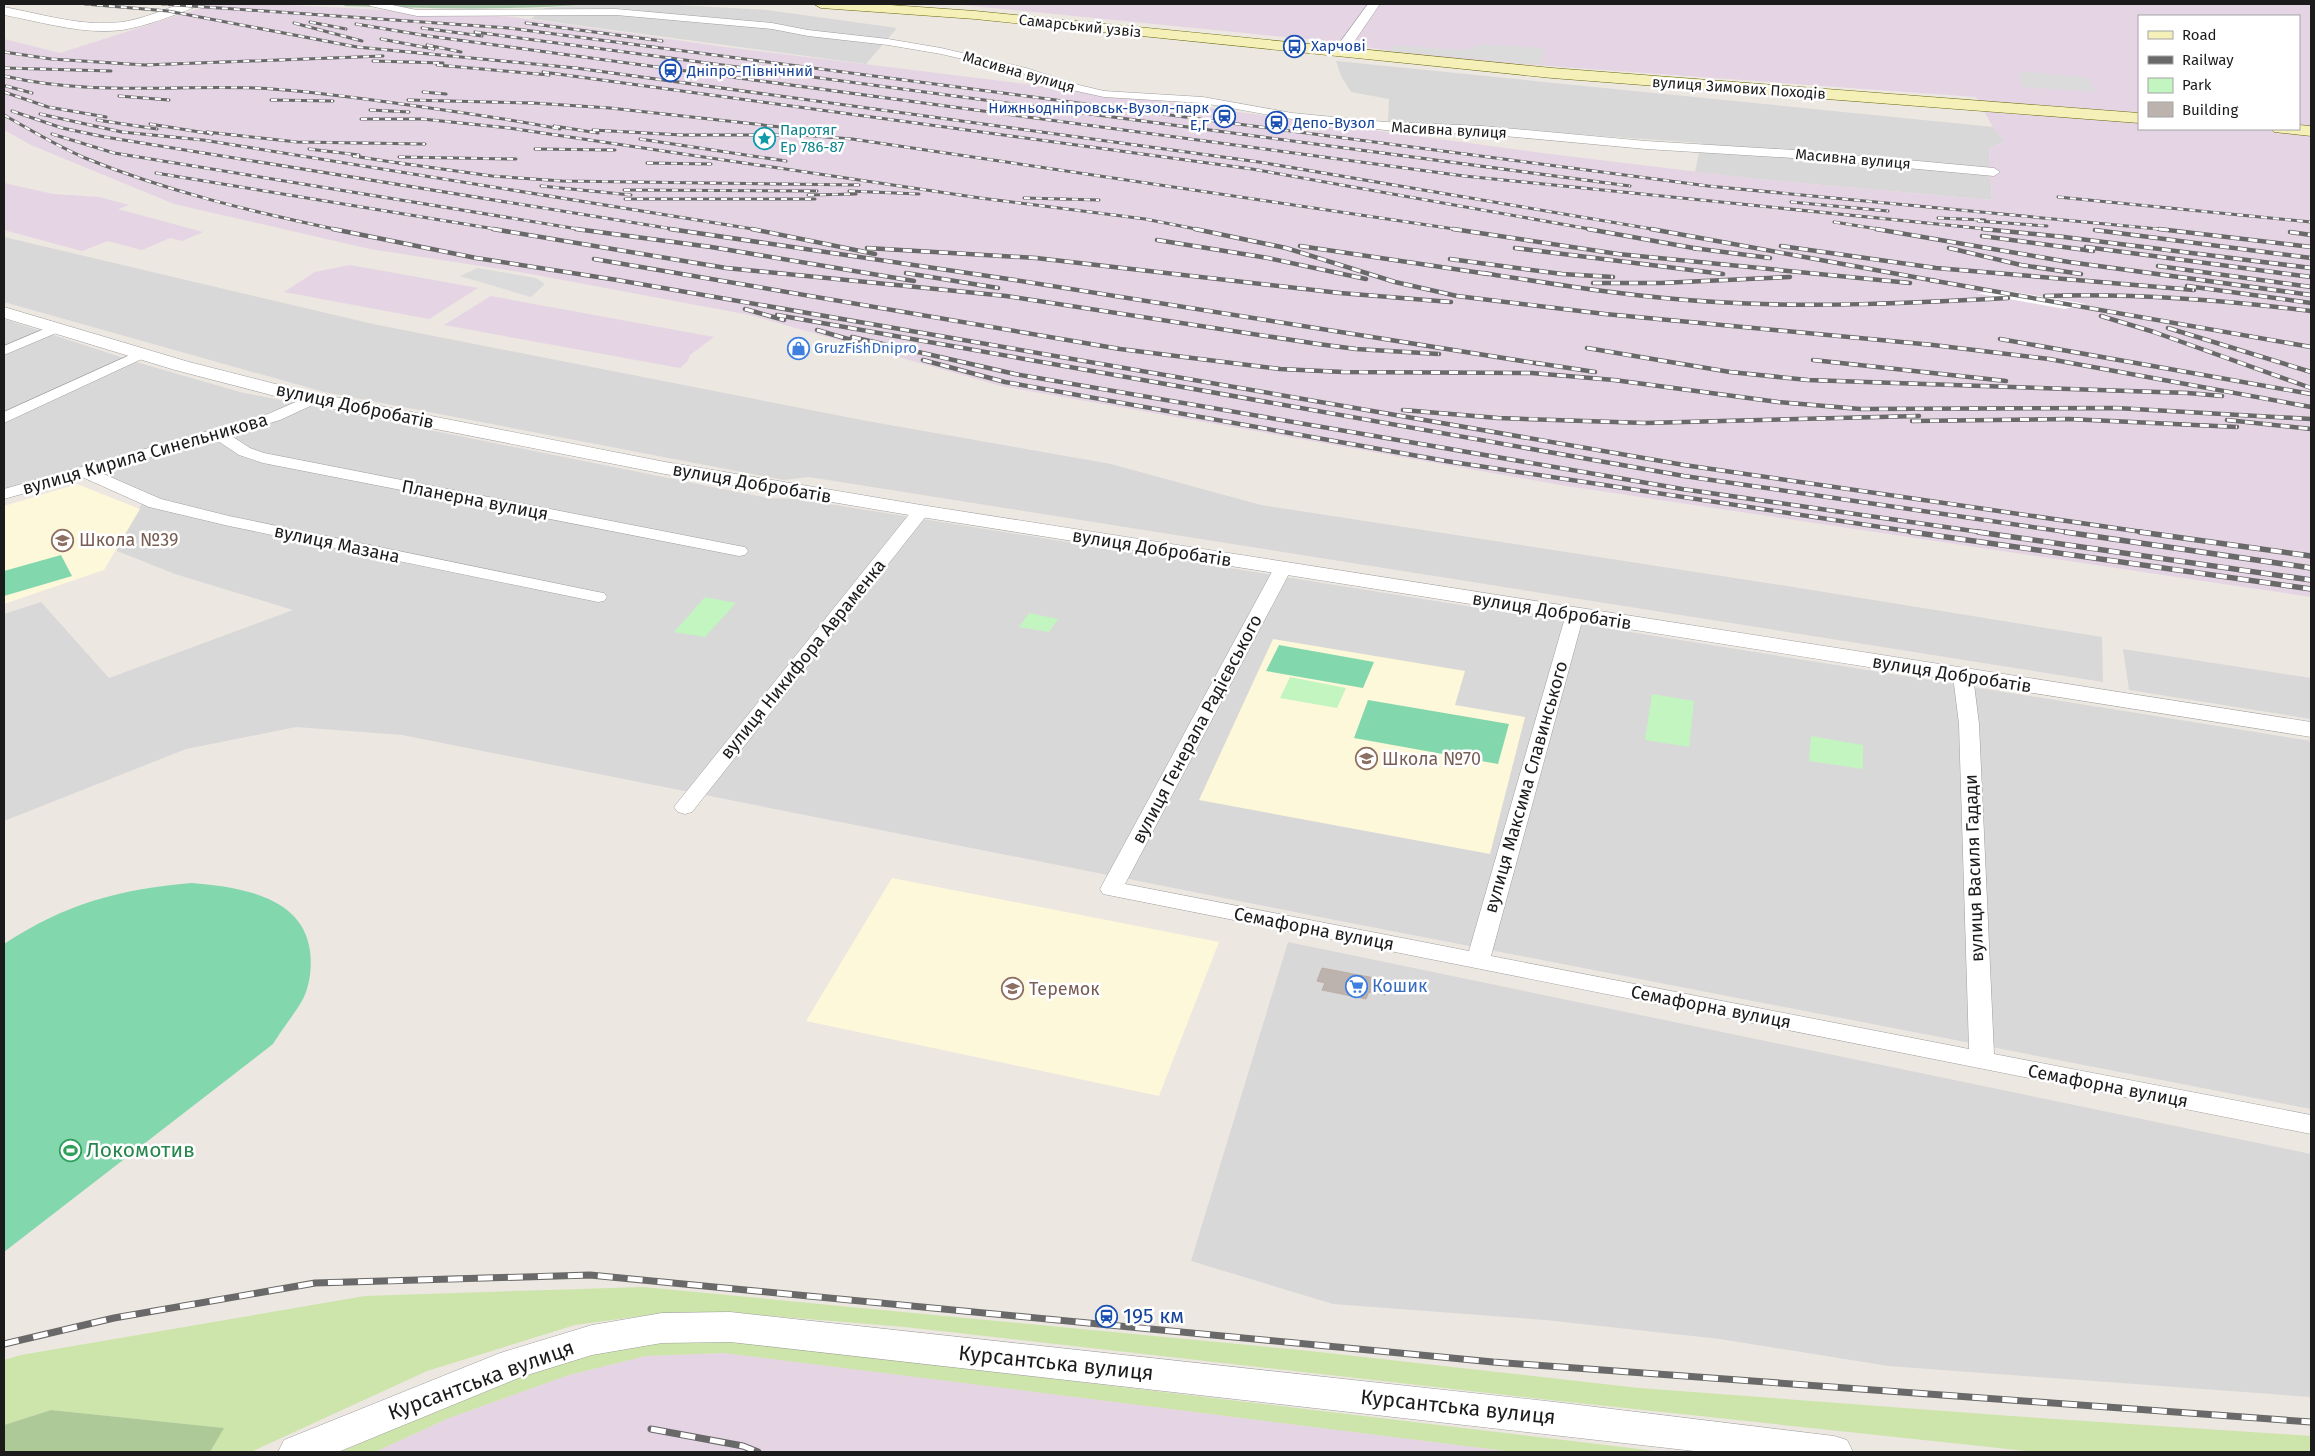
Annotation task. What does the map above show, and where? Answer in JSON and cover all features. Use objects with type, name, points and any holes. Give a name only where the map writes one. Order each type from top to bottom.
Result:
[{"type":"main road","name":"Самарський узвіз","points":[[821,4],[975,15],[1340,52]]},
{"type":"main road","name":"вулиця Зимових Походів","points":[[1340,52],[1571,74],[2138,118]]},
{"type":"main road","points":[[2296,130],[2311,131]]},
{"type":"street","points":[[4,11],[77,24],[119,26],[190,4]]},
{"type":"street","name":"Масивна вулиця","points":[[374,4],[417,13],[616,12],[772,26],[808,33],[888,42],[941,51],[1022,70],[1076,88],[1104,94],[1203,100],[1292,116],[1385,126],[1482,130],[1646,145],[1687,146],[1809,155],[1994,172]]},
{"type":"street","points":[[1340,52],[1374,4]]},
{"type":"street","name":"вулиця Добробатів","points":[[4,312],[226,379],[314,399],[665,468],[921,511],[2311,730]]},
{"type":"street","points":[[4,351],[56,328]]},
{"type":"street","points":[[4,418],[141,354]]},
{"type":"street","name":"вулиця Кирила Синельникова","points":[[4,494],[274,417],[314,399]]},
{"type":"street","name":"Планерна вулиця","points":[[218,433],[246,454],[263,458],[739,551]]},
{"type":"street","name":"вулиця Мазана","points":[[82,471],[155,503],[229,522],[598,597]]},
{"type":"street","name":"вулиця Никифора Авраменка","points":[[685,807],[921,511]]},
{"type":"street","name":"вулиця Генерала Радієвського","points":[[1111,889],[1283,568]]},
{"type":"street","name":"вулиця Максима Славинського","points":[[1478,960],[1575,614]]},
{"type":"street","name":"вулиця Василя Гадади","points":[[1963,676],[1969,724],[1982,1061]]},
{"type":"street","name":"Семафорна вулиця","points":[[1111,889],[2311,1125]]},
{"type":"street","name":"Курсантська вулиця","points":[[297,1452],[513,1364],[592,1340],[662,1328],[730,1327],[1545,1417],[1834,1452]]},
{"type":"shaded area","points":[[214,4],[269,4],[513,17],[725,47],[1091,92],[1550,154],[1757,179],[1992,200],[1989,148],[2005,142],[1993,127],[1976,97],[1480,61],[1390,51],[1336,42],[963,5],[2311,4],[2311,597],[1560,485],[1001,386],[750,315],[520,272],[370,249],[174,204],[31,145],[4,130],[4,39],[60,53]]},
{"type":"shaded area","points":[[593,4],[658,4],[767,10],[897,28],[866,64],[531,19],[544,8]]},
{"type":"shaded area","points":[[1482,44],[1545,48],[1542,65],[1390,51],[1394,45],[1465,50]]},
{"type":"shaded area","points":[[1336,61],[1993,127],[2005,142],[1989,148],[1992,200],[1695,172],[1701,143],[1388,121],[1389,99],[1351,92],[1341,76]]},
{"type":"shaded area","points":[[2019,71],[2089,78],[2095,92],[2022,87]]},
{"type":"shaded area","points":[[4,183],[53,194],[99,197],[129,205],[118,209],[203,232],[182,241],[170,238],[142,250],[107,241],[82,251],[4,230]]},
{"type":"shaded area","points":[[4,237],[373,324],[867,421],[1111,464],[1261,505],[1787,586],[2102,637],[2103,682],[809,477],[784,480],[324,392],[4,302]]},
{"type":"shaded area","points":[[350,265],[478,288],[429,319],[284,292],[315,272]]},
{"type":"shaded area","points":[[478,268],[536,278],[545,284],[531,297],[460,276]]},
{"type":"shaded area","points":[[491,296],[714,337],[690,355],[687,362],[680,368],[444,325]]},
{"type":"shaded area","points":[[4,319],[136,362],[240,392],[768,498],[798,499],[2311,741],[2311,1109],[1330,919],[402,735],[296,727],[186,749],[4,821],[4,614],[41,602],[109,678],[293,610],[175,574],[117,551],[118,540],[148,495],[81,469],[4,491]]},
{"type":"shaded area","name":"Школа №39","points":[[77,484],[140,509],[104,570],[4,604],[4,506]]},
{"type":"shaded area","name":"Школа №70","points":[[1273,639],[1465,671],[1455,705],[1525,717],[1490,854],[1199,800]]},
{"type":"shaded area","points":[[2123,649],[2311,678],[2311,719],[2129,690]]},
{"type":"shaded area","name":"Теремок","points":[[892,878],[1219,942],[1159,1096],[806,1021]]},
{"type":"shaded area","points":[[1288,942],[2311,1154],[2311,1397],[1888,1366],[1720,1339],[1545,1320],[1333,1304],[1191,1261]]},
{"type":"shaded area","points":[[724,1353],[1514,1452],[375,1452],[449,1418],[569,1375],[646,1356]]},
{"type":"green space","points":[[349,4],[593,4],[499,8],[343,6]]},
{"type":"green space","points":[[61,555],[72,576],[4,596],[4,571]]},
{"type":"green space","points":[[705,597],[736,603],[705,637],[674,632]]},
{"type":"green space","points":[[1029,613],[1058,619],[1049,632],[1019,627]]},
{"type":"green space","points":[[1279,645],[1374,662],[1363,688],[1266,671]]},
{"type":"green space","points":[[1290,677],[1346,688],[1337,708],[1280,698]]},
{"type":"green space","points":[[1652,694],[1694,701],[1689,747],[1645,740]]},
{"type":"green space","points":[[1368,700],[1509,724],[1498,764],[1354,738]]},
{"type":"green space","points":[[1811,736],[1863,745],[1863,769],[1809,761]]},
{"type":"green space","name":"Локомотив","points":[[192,883],[228,887],[247,892],[281,906],[295,917],[305,932],[310,951],[310,976],[303,999],[273,1044],[4,1252],[4,944],[49,918],[94,901],[140,889]]},
{"type":"green space","points":[[643,1287],[1310,1351],[1639,1388],[2311,1436],[2311,1452],[2036,1452],[1541,1399],[905,1327],[724,1312],[649,1315],[575,1325],[427,1371],[251,1452],[210,1452],[223,1428],[51,1410],[4,1425],[4,1360],[21,1355],[365,1296]]},
{"type":"green space","points":[[710,1339],[1664,1452],[1514,1452],[724,1353],[646,1356],[569,1375],[449,1418],[375,1452],[340,1452],[515,1374],[584,1353],[666,1341]]},
{"type":"green space","points":[[51,1410],[224,1428],[210,1452],[4,1452],[4,1425]]},
{"type":"pier","points":[[2008,291],[2086,304],[2065,309],[1976,293]]},
{"type":"building","name":"Кошик","points":[[1322,968],[1390,981],[1385,995],[1369,992],[1366,999],[1322,990],[1325,983],[1317,981]]},
{"type":"railway","points":[[85,4],[168,11],[357,47],[576,68],[1259,162],[1658,230]]},
{"type":"railway","points":[[162,4],[509,28],[1708,186],[2161,229]]},
{"type":"railway","points":[[310,22],[346,29]]},
{"type":"railway","points":[[294,23],[362,41]]},
{"type":"railway","points":[[526,23],[662,41]]},
{"type":"railway","points":[[356,24],[428,36],[1464,176],[1996,230]]},
{"type":"railway","points":[[422,28],[482,36]]},
{"type":"railway","points":[[475,32],[1630,186]]},
{"type":"railway","points":[[381,39],[434,49]]},
{"type":"railway","points":[[427,45],[461,52]]},
{"type":"railway","points":[[4,52],[51,59],[145,65],[383,56]]},
{"type":"railway","points":[[373,61],[443,63]]},
{"type":"railway","points":[[437,65],[549,75]]},
{"type":"railway","points":[[4,68],[111,71]]},
{"type":"railway","points":[[543,72],[1252,169],[1595,230]]},
{"type":"railway","points":[[4,76],[36,82],[99,88],[224,87],[291,90],[457,112],[560,129]]},
{"type":"railway","points":[[6,86],[32,93]]},
{"type":"railway","points":[[4,92],[48,107],[106,117]]},
{"type":"railway","points":[[423,92],[446,94]]},
{"type":"railway","points":[[119,96],[169,100]]},
{"type":"railway","points":[[271,100],[333,101]]},
{"type":"railway","points":[[408,100],[533,103],[610,108],[799,129]]},
{"type":"railway","points":[[370,110],[409,112]]},
{"type":"railway","points":[[12,111],[62,128],[105,137],[679,230]]},
{"type":"railway","points":[[40,114],[122,132],[203,140],[759,230]]},
{"type":"railway","points":[[4,115],[44,138],[85,158],[147,181],[242,208],[339,230]]},
{"type":"railway","points":[[361,119],[422,119],[509,128],[980,198],[1145,219],[1201,230]]},
{"type":"railway","points":[[97,120],[157,129]]},
{"type":"railway","points":[[150,124],[212,134]]},
{"type":"railway","points":[[554,126],[598,133]]},
{"type":"railway","points":[[593,130],[682,135],[801,135],[852,139],[1461,230]]},
{"type":"railway","points":[[207,132],[297,142],[425,144]]},
{"type":"railway","points":[[52,134],[114,153],[584,230]]},
{"type":"railway","points":[[640,139],[786,161]]},
{"type":"railway","points":[[309,149],[359,155]]},
{"type":"railway","points":[[535,149],[615,150]]},
{"type":"railway","points":[[353,156],[405,164]]},
{"type":"railway","points":[[399,157],[516,159]]},
{"type":"railway","points":[[399,163],[492,176],[562,181],[859,185]]},
{"type":"railway","points":[[647,163],[711,164]]},
{"type":"railway","points":[[156,173],[501,230]]},
{"type":"railway","points":[[541,186],[631,195]]},
{"type":"railway","points":[[624,190],[817,191]]},
{"type":"railway","points":[[849,191],[919,194]]},
{"type":"railway","points":[[808,195],[856,194]]},
{"type":"railway","points":[[2058,197],[2311,222]]},
{"type":"railway","points":[[1024,198],[1099,200]]},
{"type":"railway","points":[[625,199],[815,199]]},
{"type":"railway","points":[[1791,202],[1888,211]]},
{"type":"railway","points":[[1938,218],[1985,220]]},
{"type":"railway","points":[[1978,221],[2047,226]]},
{"type":"railway","points":[[1834,222],[1884,230]]},
{"type":"railway","points":[[333,229],[476,258],[617,280],[1684,465],[2149,533]]},
{"type":"railway","points":[[493,229],[726,268],[1006,296],[1318,344],[1356,349],[1439,354]]},
{"type":"railway","points":[[576,229],[711,247],[914,281]]},
{"type":"railway","points":[[670,229],[1015,280],[1541,364]]},
{"type":"railway","points":[[752,229],[875,254]]},
{"type":"railway","points":[[1195,229],[1286,248],[1395,282],[1457,296],[1605,314],[1933,345],[2049,359],[2311,407]]},
{"type":"railway","points":[[1453,229],[1618,254],[1910,283]]},
{"type":"railway","points":[[1588,229],[1695,248]]},
{"type":"railway","points":[[1651,229],[1936,281]]},
{"type":"railway","points":[[1876,229],[2069,262],[2311,295]]},
{"type":"railway","points":[[1983,229],[2064,237],[2311,268]]},
{"type":"railway","points":[[2161,229],[2169,230]]},
{"type":"railway","points":[[2161,229],[2311,247]]},
{"type":"railway","points":[[2098,230],[2095,230],[2311,258]]},
{"type":"railway","points":[[2290,232],[2311,235]]},
{"type":"railway","points":[[1982,236],[2093,251]]},
{"type":"railway","points":[[1157,240],[1268,258],[1366,279]]},
{"type":"railway","points":[[1300,246],[1488,274]]},
{"type":"railway","points":[[1781,246],[1936,268],[2194,290]]},
{"type":"railway","points":[[2086,247],[2311,277]]},
{"type":"railway","points":[[867,248],[1036,258],[1340,293],[1451,302]]},
{"type":"railway","points":[[1515,248],[1723,274]]},
{"type":"railway","points":[[1695,248],[1770,258]]},
{"type":"railway","points":[[1695,248],[1699,249]]},
{"type":"railway","points":[[1949,248],[2021,265],[2081,274]]},
{"type":"railway","points":[[594,259],[1120,349],[1280,369],[1343,372],[1532,373],[1614,380],[1778,402],[1860,409],[2116,408],[2311,419]]},
{"type":"railway","points":[[1450,259],[1562,274],[1613,277]]},
{"type":"railway","points":[[2158,266],[2311,287]]},
{"type":"railway","points":[[906,273],[998,288]]},
{"type":"railway","points":[[1483,273],[1628,294],[1752,304],[1862,304],[2008,298]]},
{"type":"railway","points":[[1593,283],[1661,283],[1790,277]]},
{"type":"railway","points":[[1930,280],[2311,347]]},
{"type":"railway","points":[[2187,286],[2311,303]]},
{"type":"railway","points":[[2045,296],[2178,298],[2311,311]]},
{"type":"railway","points":[[745,309],[784,320]]},
{"type":"railway","points":[[777,315],[1684,476],[2073,533]]},
{"type":"railway","points":[[2101,316],[2154,332],[2311,388]]},
{"type":"railway","points":[[2168,328],[2311,372]]},
{"type":"railway","points":[[817,330],[858,342]]},
{"type":"railway","points":[[852,337],[1015,374],[1682,489],[1987,533]]},
{"type":"railway","points":[[2000,339],[2311,394]]},
{"type":"railway","points":[[1587,348],[1730,372],[1808,380],[2188,393],[2222,396]]},
{"type":"railway","points":[[923,360],[1005,382],[1446,461],[1920,533]]},
{"type":"railway","points":[[1813,360],[2006,381]]},
{"type":"railway","points":[[1536,363],[1595,372]]},
{"type":"railway","points":[[1403,410],[1498,418],[1645,423],[1919,416]]},
{"type":"railway","points":[[1912,421],[2069,419],[2237,427]]},
{"type":"railway","points":[[2227,420],[2311,429]]},
{"type":"railway","points":[[1911,532],[2311,589]]},
{"type":"railway","points":[[1978,532],[2311,580]]},
{"type":"railway","points":[[2065,532],[2311,568]]},
{"type":"railway","points":[[2140,532],[2311,556]]},
{"type":"railway","points":[[4,1344],[114,1318],[315,1283],[590,1275],[1493,1362],[2311,1422]]},
{"type":"railway","points":[[651,1429],[743,1446],[758,1452]]},
{"type":"place","name":"Харчові","points":[[1295,46]]},
{"type":"place","name":"Дніпро-Північний","points":[[671,71]]},
{"type":"place","name":"Нижньодніпровськ-Вузол-парк Е,Г","points":[[1225,117]]},
{"type":"place","name":"Депо-Вузол","points":[[1277,123]]},
{"type":"place","name":"Паротяг Ер 786-87","points":[[764,139]]},
{"type":"place","name":"GruzFishDnipro","points":[[798,348]]},
{"type":"place","name":"Школа №39","points":[[63,540]]},
{"type":"place","name":"Школа №70","points":[[1366,759]]},
{"type":"place","name":"Кошик","points":[[1356,986]]},
{"type":"place","name":"Теремок","points":[[1013,989]]},
{"type":"place","name":"Локомотив","points":[[70,1150]]},
{"type":"place","name":"195 км","points":[[1107,1316]]}]
